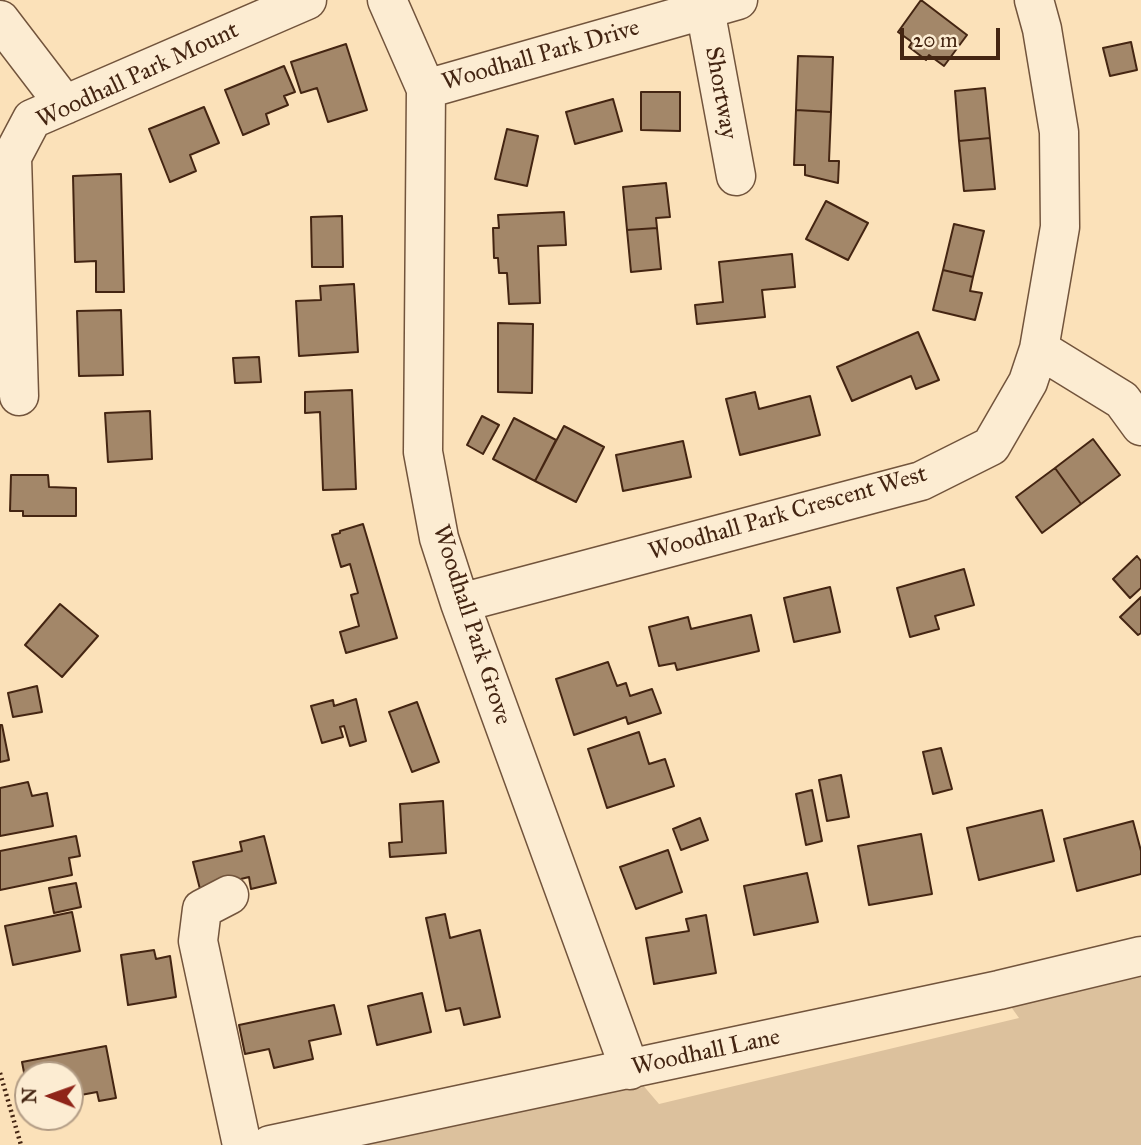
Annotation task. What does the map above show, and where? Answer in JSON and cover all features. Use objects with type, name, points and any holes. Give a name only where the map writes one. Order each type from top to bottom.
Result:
[{"type":"street","name":"Woodhall Park Mount","points":[[19,396],[12,157],[32,119],[307,0]]},
{"type":"street","name":"Woodhall Park Grove","points":[[387,0],[426,89],[423,452],[439,538],[460,603],[630,1070]]},
{"type":"street","name":"Woodhall Park Crescent West","points":[[460,603],[921,481],[991,446],[1028,382],[1040,349],[1060,227],[1059,132],[1042,29],[1034,0]]},
{"type":"street","name":"Woodhall Park Drive","points":[[426,89],[721,5]]},
{"type":"street","name":"Shortway","points":[[721,5],[736,176]]},
{"type":"street","points":[[0,20],[65,104]]},
{"type":"street","points":[[1040,349],[1122,400],[1141,426]]},
{"type":"street","points":[[229,895],[202,909],[198,941],[242,1145]]},
{"type":"street","name":"Woodhall Lane","points":[[270,1145],[999,990],[1141,956]]},
{"type":"path","points":[[0,1073],[21,1145]]},
{"type":"shaded area","points":[[1141,961],[1141,1145],[270,1145],[630,1070],[659,1104],[1019,1018],[999,990]]},
{"type":"building","points":[[921,0],[967,35],[944,66],[929,55],[926,60],[909,47],[912,42],[898,32]]},
{"type":"building","points":[[1131,42],[1137,70],[1110,76],[1103,48]]},
{"type":"building","points":[[346,44],[367,110],[328,122],[317,88],[301,93],[291,62]]},
{"type":"building","points":[[798,56],[833,57],[831,112],[796,110]]},
{"type":"building","points":[[284,66],[295,92],[284,96],[288,105],[266,114],[269,124],[243,135],[225,90]]},
{"type":"building","points":[[985,88],[990,138],[959,141],[955,91]]},
{"type":"building","points":[[641,92],[680,92],[680,131],[641,130]]},
{"type":"building","points":[[613,99],[622,131],[575,144],[566,112]]},
{"type":"building","points":[[204,107],[219,143],[190,155],[196,171],[170,182],[149,129]]},
{"type":"building","points":[[796,110],[831,112],[829,161],[839,161],[838,183],[805,175],[805,165],[794,165]]},
{"type":"building","points":[[507,129],[538,136],[527,186],[495,179]]},
{"type":"building","points":[[990,138],[995,189],[964,191],[959,141]]},
{"type":"building","points":[[121,174],[124,292],[96,292],[96,261],[75,262],[73,176]]},
{"type":"building","points":[[666,183],[670,217],[656,218],[657,228],[627,230],[623,187]]},
{"type":"building","points":[[826,201],[868,223],[848,260],[806,239]]},
{"type":"building","points":[[564,212],[566,245],[538,246],[540,303],[509,304],[507,273],[499,273],[498,258],[494,258],[493,228],[499,228],[498,215]]},
{"type":"building","points":[[342,216],[343,267],[312,267],[311,217]]},
{"type":"building","points":[[954,224],[984,231],[973,277],[943,270]]},
{"type":"building","points":[[657,228],[661,269],[631,272],[627,230]]},
{"type":"building","points":[[792,254],[795,287],[762,290],[765,317],[697,324],[695,305],[723,302],[719,262]]},
{"type":"building","points":[[943,270],[973,277],[970,291],[982,293],[975,320],[933,310]]},
{"type":"building","points":[[354,284],[358,352],[299,356],[296,301],[321,300],[320,286]]},
{"type":"building","points":[[121,310],[123,375],[79,376],[77,311]]},
{"type":"building","points":[[498,323],[533,324],[532,393],[498,392]]},
{"type":"building","points":[[918,332],[939,380],[916,389],[911,376],[852,401],[837,367]]},
{"type":"building","points":[[259,357],[261,382],[235,383],[233,358]]},
{"type":"building","points":[[352,390],[356,489],[323,490],[320,412],[305,413],[305,392]]},
{"type":"building","points":[[755,392],[759,409],[810,396],[820,435],[740,455],[726,399]]},
{"type":"building","points":[[150,411],[152,459],[108,462],[105,413]]},
{"type":"building","points":[[482,416],[499,425],[483,454],[467,445]]},
{"type":"building","points":[[514,418],[556,440],[535,481],[493,459]]},
{"type":"building","points":[[564,426],[604,447],[576,502],[535,481]]},
{"type":"building","points":[[1093,439],[1120,475],[1081,504],[1055,468]]},
{"type":"building","points":[[683,441],[691,477],[623,491],[616,455]]},
{"type":"building","points":[[1055,468],[1081,504],[1042,533],[1016,497]]},
{"type":"building","points":[[11,475],[48,475],[49,487],[76,488],[76,516],[23,516],[23,511],[10,511]]},
{"type":"building","points":[[363,524],[397,638],[346,653],[340,632],[359,626],[351,595],[358,593],[350,564],[341,567],[332,535]]},
{"type":"building","points":[[1137,556],[1141,561],[1141,588],[1130,598],[1113,579]]},
{"type":"building","points":[[964,569],[974,605],[935,616],[939,629],[910,637],[897,588]]},
{"type":"building","points":[[830,587],[840,632],[794,642],[784,598]]},
{"type":"building","points":[[1141,597],[1141,633],[1138,635],[1120,617]]},
{"type":"building","points":[[60,604],[98,636],[62,677],[25,645]]},
{"type":"building","points":[[751,615],[759,651],[677,670],[675,663],[659,666],[649,627],[688,617],[691,629]]},
{"type":"building","points":[[608,662],[617,686],[626,683],[630,696],[652,689],[661,713],[628,724],[626,717],[574,735],[556,679]]},
{"type":"building","points":[[37,686],[42,712],[13,717],[8,693]]},
{"type":"building","points":[[356,699],[366,741],[350,746],[344,726],[340,727],[343,737],[322,743],[311,706],[333,700],[334,706]]},
{"type":"building","points":[[417,702],[439,762],[412,772],[389,712]]},
{"type":"building","points":[[0,725],[9,760],[0,762]]},
{"type":"building","points":[[639,732],[649,764],[665,759],[674,786],[607,808],[588,749]]},
{"type":"building","points":[[941,748],[952,789],[933,794],[923,752]]},
{"type":"building","points":[[841,775],[849,817],[827,821],[819,780]]},
{"type":"building","points":[[28,782],[32,796],[47,793],[53,826],[0,836],[0,788]]},
{"type":"building","points":[[812,790],[822,841],[806,845],[796,794]]},
{"type":"building","points":[[443,801],[446,853],[390,857],[389,843],[402,842],[400,804]]},
{"type":"building","points":[[1042,810],[1054,861],[979,880],[967,828]]},
{"type":"building","points":[[700,818],[708,840],[681,850],[673,829]]},
{"type":"building","points":[[1133,821],[1141,851],[1141,874],[1077,891],[1064,839]]},
{"type":"building","points":[[921,834],[932,894],[869,905],[858,846]]},
{"type":"building","points":[[76,836],[80,856],[69,858],[72,875],[0,890],[0,851]]},
{"type":"building","points":[[264,836],[276,883],[251,889],[249,877],[200,889],[193,862],[242,851],[240,842]]},
{"type":"building","points":[[668,850],[682,892],[636,909],[620,867]]},
{"type":"building","points":[[807,873],[818,922],[754,935],[744,886]]},
{"type":"building","points":[[76,883],[81,907],[54,913],[49,888]]},
{"type":"building","points":[[72,912],[80,951],[13,965],[5,926]]},
{"type":"building","points":[[445,914],[450,938],[480,930],[500,1017],[464,1025],[460,1008],[446,1011],[426,918]]},
{"type":"building","points":[[706,915],[716,973],[654,984],[646,938],[689,931],[686,919]]},
{"type":"building","points":[[154,950],[156,959],[170,956],[176,997],[128,1005],[121,955]]},
{"type":"building","points":[[422,993],[431,1032],[377,1045],[368,1006]]},
{"type":"building","points":[[334,1005],[341,1034],[309,1041],[313,1059],[274,1068],[269,1049],[245,1054],[239,1025]]},
{"type":"building","points":[[106,1046],[116,1098],[99,1101],[97,1092],[84,1094],[84,1061],[27,1061]]}]
